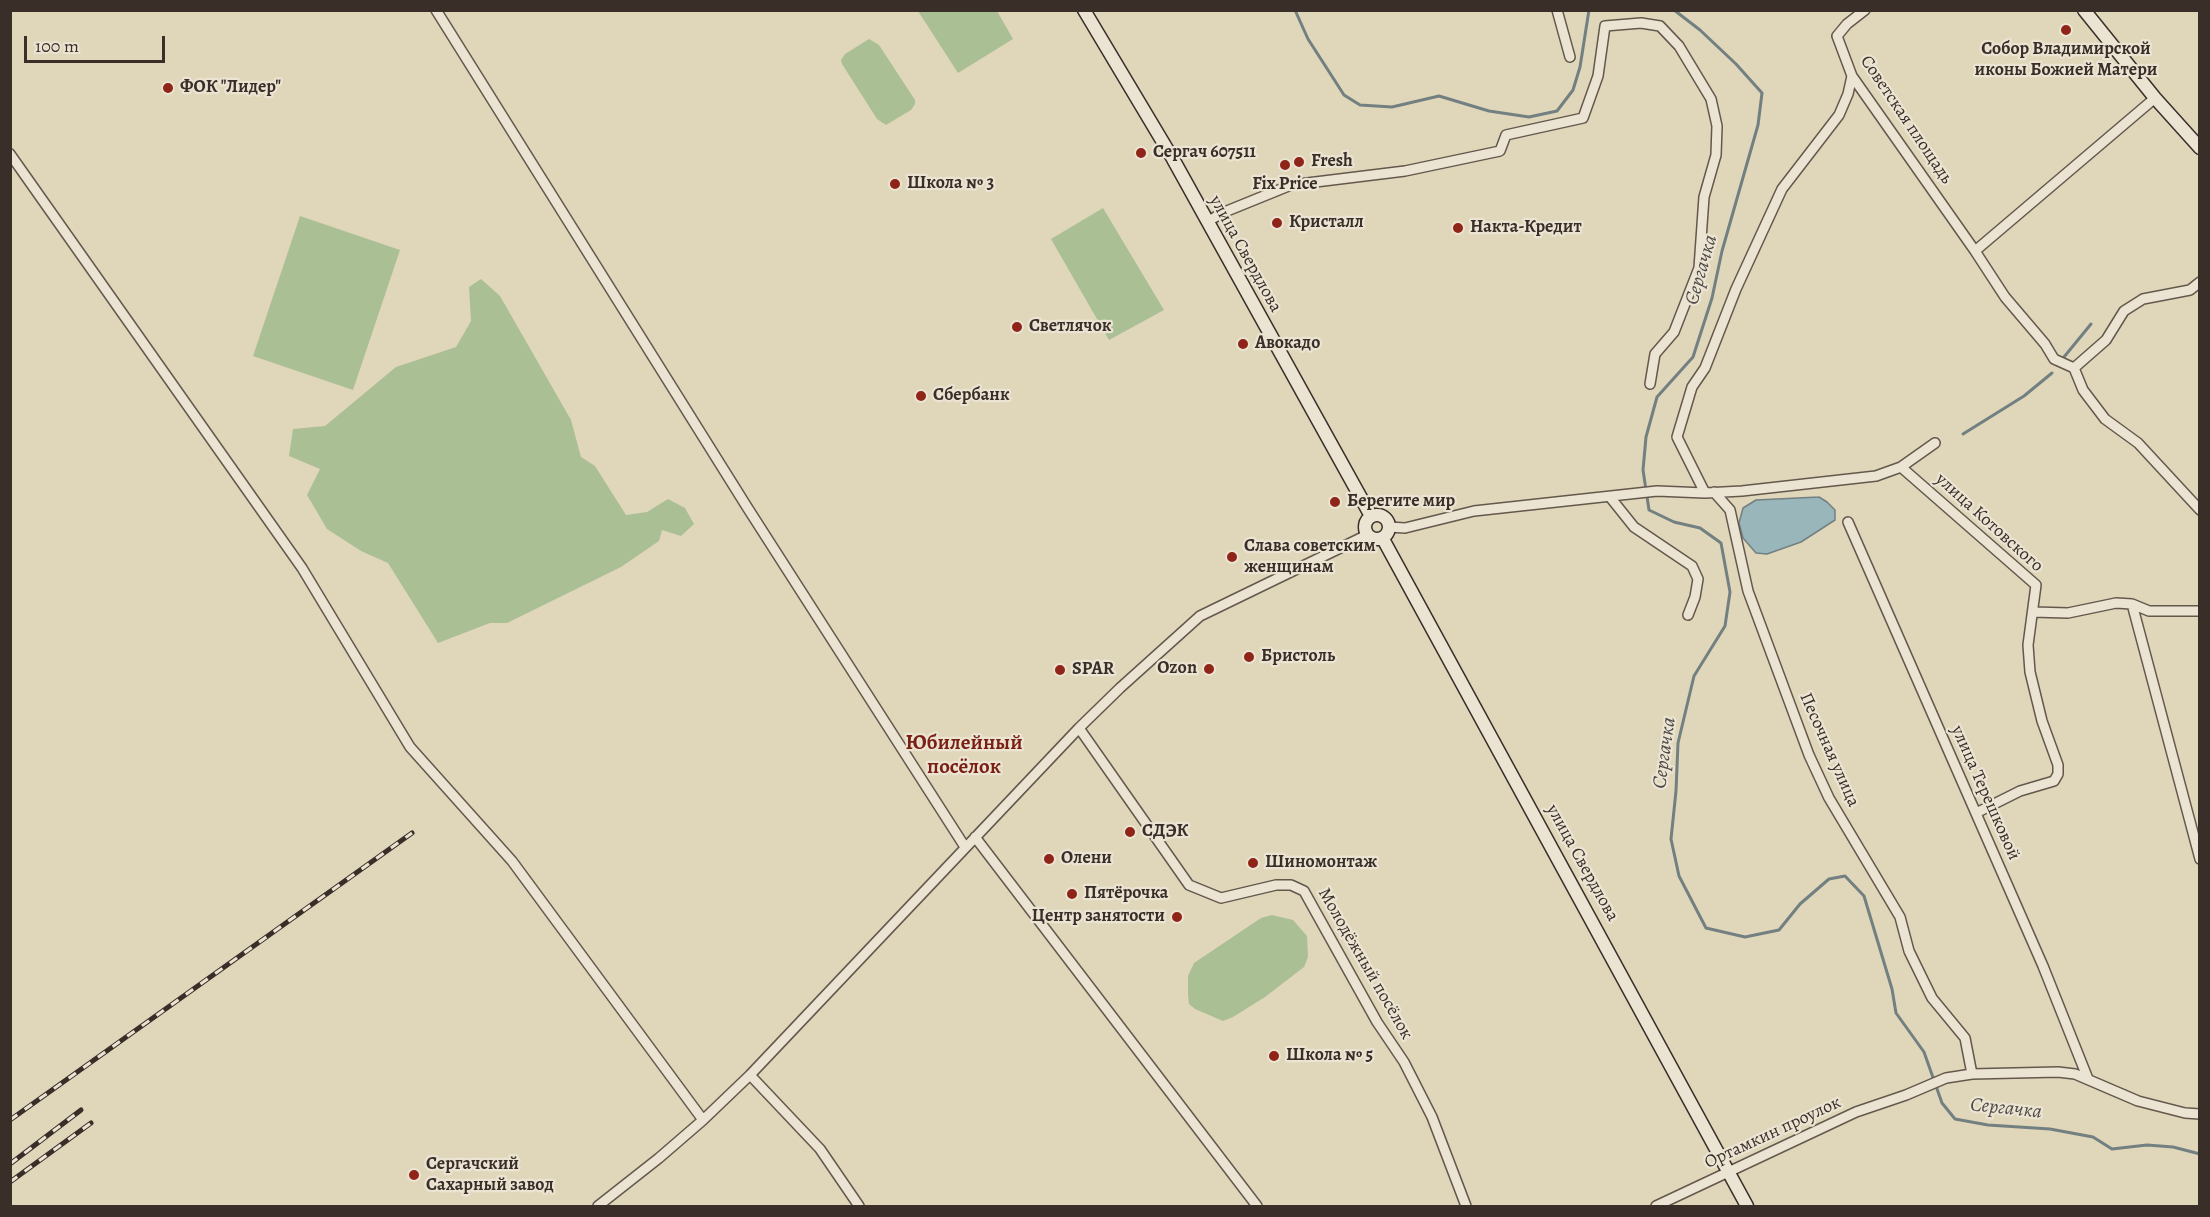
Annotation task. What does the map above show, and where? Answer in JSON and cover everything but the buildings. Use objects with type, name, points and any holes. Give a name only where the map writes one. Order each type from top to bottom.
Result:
[{"type":"street","points":[[436,10],[741,497],[965,847]]},
{"type":"street","name":"улица Свердлова","points":[[1084,10],[1173,159],[1371,516]]},
{"type":"street","points":[[1557,10],[1570,57]]},
{"type":"street","name":"Советская площадь","points":[[1865,10],[1847,24],[1837,36],[1852,76],[2005,297],[2045,344],[2054,359],[2074,368]]},
{"type":"street","points":[[2084,10],[2199,148]]},
{"type":"street","points":[[1207,222],[1291,185],[1406,171],[1500,151],[1506,135],[1583,118],[1598,76],[1605,26],[1641,22],[1659,26],[1680,46],[1711,99],[1717,126],[1716,155],[1704,197],[1699,268],[1674,332],[1655,354],[1650,384]]},
{"type":"street","name":"Песочная улица","points":[[1852,76],[1848,94],[1839,115],[1782,189],[1736,289],[1705,368],[1692,387],[1677,437],[1710,492],[1730,510],[1748,591],[1814,766],[1829,798],[1900,917],[1909,951],[1932,998],[1965,1038],[1971,1074]]},
{"type":"street","points":[[1975,251],[2155,98]]},
{"type":"street","points":[[10,153],[302,568],[410,747],[512,861],[703,1120]]},
{"type":"street","points":[[2199,282],[2190,290],[2144,299],[2124,312],[2106,340],[2074,368],[2082,390],[2105,419],[2138,443],[2199,510]]},
{"type":"street","points":[[1389,527],[1405,528],[1474,511],[1657,491],[1742,491],[1876,476],[1901,467],[1935,443]]},
{"type":"street","name":"улица Котовского","points":[[1901,467],[2036,585],[2028,645],[2030,672],[2042,721],[2058,765],[2058,774],[2054,781],[2020,791],[1976,813]]},
{"type":"street","points":[[1610,497],[1634,527],[1692,566],[1698,579],[1695,597],[1688,615]]},
{"type":"street","points":[[1379,515],[1386,519],[1389,527],[1388,534],[1383,539],[1374,540],[1367,535],[1364,528],[1371,516],[1379,515]]},
{"type":"street","name":"улица Терешковой","points":[[1848,522],[2043,966],[2088,1080]]},
{"type":"street","points":[[598,1206],[659,1158],[750,1075],[1079,728],[1200,616],[1367,535]]},
{"type":"street","name":"улица Свердлова","points":[[1383,539],[1747,1206]]},
{"type":"street","points":[[2033,612],[2068,613],[2116,603],[2132,604],[2149,611],[2199,610]]},
{"type":"street","points":[[2132,604],[2196,825],[2199,859]]},
{"type":"street","name":"Молодёжный посёлок","points":[[1079,728],[1189,885],[1221,898],[1276,885],[1291,885],[1304,891],[1432,1117],[1466,1206]]},
{"type":"street","points":[[975,837],[1257,1206]]},
{"type":"street","name":"Ортамкин проулок","points":[[1656,1206],[1856,1112],[1946,1078],[1971,1074],[2058,1072],[2075,1074],[2138,1101],[2185,1113],[2199,1114]]},
{"type":"street","points":[[750,1075],[820,1149],[859,1206]]},
{"type":"green space","points":[[918,11],[997,11],[1013,39],[958,73]]},
{"type":"green space","points":[[869,39],[879,45],[915,100],[911,110],[886,125],[877,119],[841,60],[845,54]]},
{"type":"green space","points":[[1103,208],[1164,310],[1109,340],[1051,239]]},
{"type":"green space","points":[[300,216],[400,250],[353,390],[253,356]]},
{"type":"green space","points":[[481,279],[500,296],[571,420],[581,457],[595,466],[626,515],[647,512],[668,499],[685,508],[694,524],[681,536],[662,530],[659,541],[621,567],[507,623],[490,623],[438,643],[388,563],[361,551],[327,529],[307,495],[320,469],[289,456],[293,429],[325,426],[396,367],[456,347],[471,321],[469,287]]},
{"type":"green space","points":[[1272,915],[1293,920],[1307,936],[1308,957],[1304,967],[1265,997],[1223,1021],[1189,1004],[1188,976],[1194,963],[1261,918]]},
{"type":"water","points":[[1819,497],[1835,510],[1835,520],[1801,542],[1767,554],[1756,553],[1743,538],[1739,523],[1743,508],[1756,500]]},
{"type":"waterway","name":"Сергачка","points":[[1295,10],[1308,39],[1344,95],[1360,105],[1392,107],[1439,96],[1489,111],[1529,117],[1557,111],[1573,90],[1580,67],[1589,10]]},
{"type":"waterway","name":"Сергачка","points":[[1674,10],[1700,30],[1736,64],[1762,93],[1758,125],[1722,251],[1712,298],[1693,357],[1657,397],[1646,437],[1643,470],[1649,510],[1674,522],[1700,528],[1721,543],[1730,592],[1725,626],[1694,676],[1678,743],[1671,839],[1679,876],[1706,928],[1745,937],[1779,930],[1800,904],[1829,879],[1845,876],[1864,896],[1892,989],[1896,1013],[1924,1052],[1942,1103],[1955,1119],[1988,1125],[2050,1129],[2093,1137],[2112,1149],[2147,1145],[2173,1147],[2200,1154]]},
{"type":"waterway","points":[[2064,357],[2091,324]]},
{"type":"waterway","points":[[1963,434],[2024,396],[2052,373]]},
{"type":"railway","points":[[10,1120],[412,833]]},
{"type":"railway","points":[[10,1164],[81,1110]]},
{"type":"railway","points":[[10,1182],[91,1123]]},
{"type":"place","name":"Собор Владимирской иконы Божией Матери","points":[[2066,30]]},
{"type":"place","name":"ФОК \"Лидер\"","points":[[168,88]]},
{"type":"place","name":"Сергач 607511","points":[[1141,153]]},
{"type":"place","name":"Fresh","points":[[1299,162]]},
{"type":"place","name":"Fix Price","points":[[1285,165]]},
{"type":"place","name":"Школа № 3","points":[[895,184]]},
{"type":"place","name":"Кристалл","points":[[1277,223]]},
{"type":"place","name":"Накта-Кредит","points":[[1458,228]]},
{"type":"place","name":"Светлячок","points":[[1017,327]]},
{"type":"place","name":"Авокадо","points":[[1243,344]]},
{"type":"place","name":"Сбербанк","points":[[921,396]]},
{"type":"place","name":"Берегите мир","points":[[1335,502]]},
{"type":"place","name":"Слава советским женщинам","points":[[1232,557]]},
{"type":"place","name":"Бристоль","points":[[1249,657]]},
{"type":"place","name":"Ozon","points":[[1209,669]]},
{"type":"place","name":"SPAR","points":[[1060,670]]},
{"type":"place","name":"СДЭК","points":[[1130,832]]},
{"type":"place","name":"Олени","points":[[1049,859]]},
{"type":"place","name":"Шиномонтаж","points":[[1253,863]]},
{"type":"place","name":"Пятёрочка","points":[[1072,894]]},
{"type":"place","name":"Центр занятости","points":[[1177,917]]},
{"type":"place","name":"Школа № 5","points":[[1274,1056]]},
{"type":"place","name":"Сергачский Сахарный завод","points":[[414,1175]]},
{"type":"district","name":"Юбилейный посёлок","points":[[964,756]]}]
